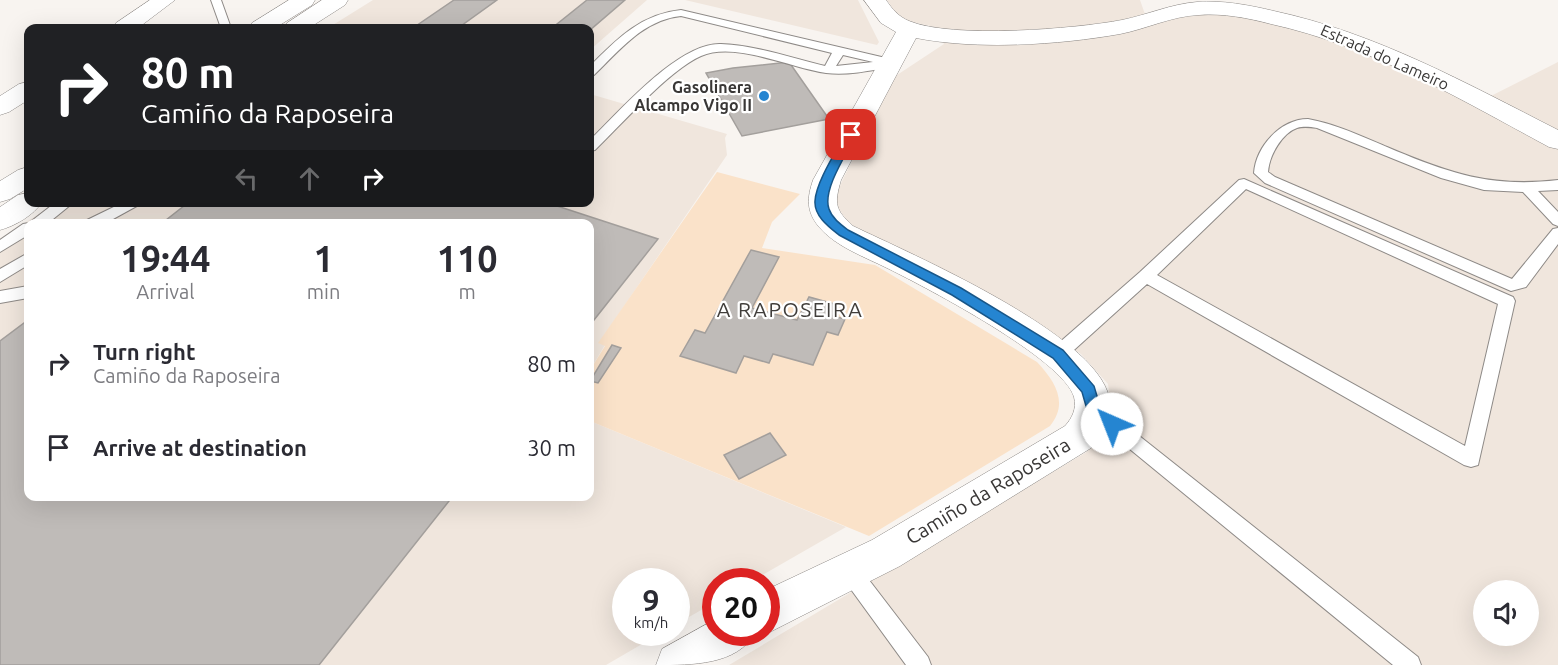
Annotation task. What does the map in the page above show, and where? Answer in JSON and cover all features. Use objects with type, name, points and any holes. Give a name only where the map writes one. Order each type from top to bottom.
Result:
[{"type":"main road","points":[[130,24],[164,0]]},
{"type":"main road","points":[[266,24],[304,0]]},
{"type":"main road","points":[[301,24],[338,0]]},
{"type":"main road","name":"Estrada do Lameiro","points":[[876,0],[889,20],[909,29],[966,36],[1069,34],[1121,27],[1202,4],[1280,18],[1318,27],[1354,40],[1413,67],[1558,141]]},
{"type":"main road","points":[[909,29],[827,180],[821,201],[823,212],[830,222],[843,232],[957,291],[1058,354],[1089,390],[1093,409]]},
{"type":"main road","points":[[0,107],[24,92]]},
{"type":"main road","points":[[0,193],[24,178]]},
{"type":"main road","points":[[0,220],[24,205]]},
{"type":"main road","name":"Camiño da Raposeira","points":[[780,605],[886,553],[1078,437],[1088,426],[1093,409]]},
{"type":"main road","points":[[678,665],[711,646]]},
{"type":"lane","points":[[216,0],[224,24]]},
{"type":"lane","points":[[594,68],[639,26],[665,13],[681,13],[890,63]]},
{"type":"lane","points":[[594,143],[676,65],[696,53],[718,47],[738,49],[828,70],[858,69],[890,63]]},
{"type":"lane","points":[[828,70],[839,51]]},
{"type":"lane","points":[[1558,185],[1528,189],[1484,185],[1447,175],[1307,121],[1291,124],[1280,132],[1261,163],[1261,173],[1270,180],[1511,285],[1520,283],[1558,233]]},
{"type":"lane","points":[[1058,354],[1146,276],[1244,183],[1507,302],[1471,459],[1146,276]]},
{"type":"lane","points":[[1528,189],[1558,221]]},
{"type":"lane","points":[[43,219],[60,207]]},
{"type":"lane","points":[[101,219],[126,207]]},
{"type":"lane","points":[[0,247],[24,231]]},
{"type":"lane","points":[[0,276],[24,261]]},
{"type":"lane","points":[[0,297],[24,293]]},
{"type":"lane","points":[[1093,409],[1410,665]]},
{"type":"lane","points":[[849,570],[920,665]]},
{"type":"shaded area","points":[[373,0],[647,0],[594,46],[594,24],[334,24]]},
{"type":"shaded area","points":[[685,0],[858,0],[879,42],[877,45]]},
{"type":"shaded area","points":[[887,0],[1140,0],[1147,20],[1185,10],[1280,18],[1481,101],[1558,62],[1558,665],[729,665],[761,646],[780,646],[780,635],[1085,453],[1107,434],[1112,415],[1108,384],[1081,354],[1037,326],[851,226],[838,208],[835,197],[894,77],[944,44],[935,27],[908,21],[897,15]]},
{"type":"shaded area","points":[[594,95],[727,134],[725,138],[727,155],[599,343],[605,345],[594,363],[594,219],[31,219],[50,207],[594,207]]},
{"type":"shaded area","points":[[717,172],[800,194],[772,222],[762,248],[875,265],[1037,362],[1054,385],[1059,409],[1050,426],[869,536],[594,423],[594,364],[605,346],[598,343]]},
{"type":"shaded area","points":[[24,224],[24,501],[594,501],[594,423],[846,527],[774,568],[702,568],[702,610],[690,616],[690,568],[612,568],[612,646],[639,646],[606,665],[0,665],[0,239]]},
{"type":"building","points":[[454,0],[497,0],[464,24],[419,24]]},
{"type":"building","points":[[587,0],[625,0],[594,27],[594,24],[557,24]]},
{"type":"building","points":[[789,62],[829,119],[742,136],[706,73]]},
{"type":"building","points":[[183,207],[560,207],[658,239],[594,320],[594,219],[167,219]]},
{"type":"building","points":[[751,250],[779,257],[752,308],[797,320],[809,297],[838,305],[833,316],[845,319],[838,335],[827,332],[813,365],[773,354],[769,363],[744,356],[736,373],[680,356],[695,330],[705,333]]},
{"type":"building","points":[[24,323],[24,501],[449,501],[319,665],[0,665],[0,341]]},
{"type":"building","points":[[612,345],[621,348],[598,383],[594,382],[594,374]]},
{"type":"building","points":[[770,433],[786,455],[739,479],[724,455]]},
{"type":"place","name":"Gasolinera Alcampo Vigo II","points":[[764,96]]},
{"type":"district","name":"A RAPOSEIRA","points":[[790,310]]},
{"type":"route","points":[[851,135],[827,180],[821,201],[823,212],[830,222],[843,232],[957,291],[1058,354],[1089,390],[1093,409],[1112,424]]}]
